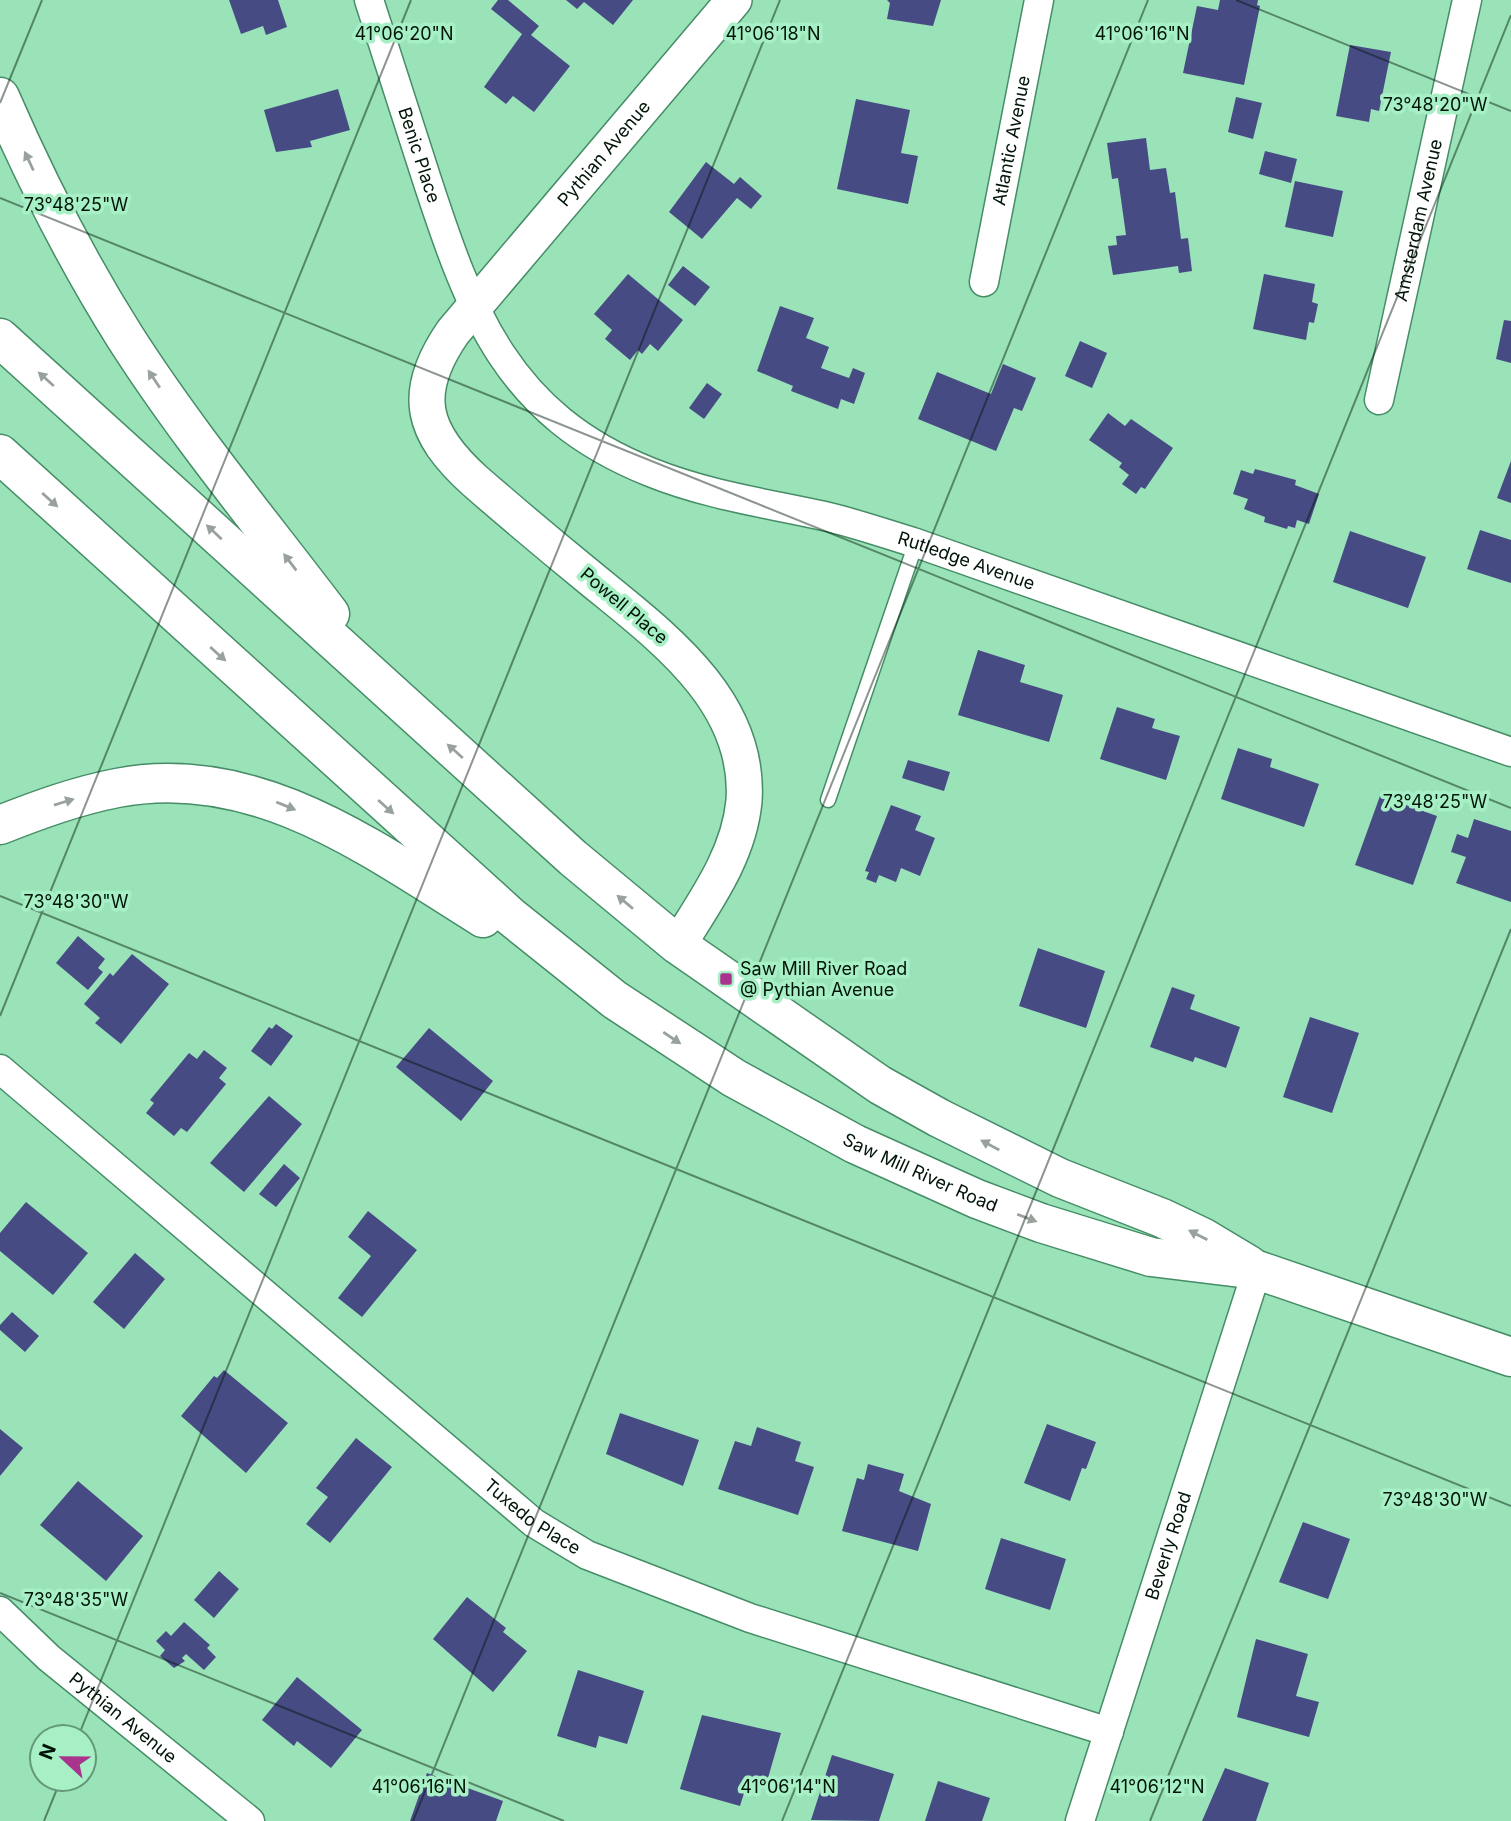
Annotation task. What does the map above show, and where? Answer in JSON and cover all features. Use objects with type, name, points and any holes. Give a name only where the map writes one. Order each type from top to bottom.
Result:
[{"type":"main road","points":[[0,97],[63,228],[126,338],[191,432],[391,694]]},
{"type":"main road","points":[[0,338],[391,694]]},
{"type":"main road","points":[[0,454],[442,857],[560,958],[615,1000]]},
{"type":"main road","name":"Saw Mill River Road","points":[[391,694],[573,858],[678,945],[880,1085],[1036,1167],[1193,1233],[1257,1270],[1511,1357]]},
{"type":"main road","points":[[0,825],[72,799],[138,785],[197,784],[252,794],[347,834],[615,1000]]},
{"type":"main road","name":"Saw Mill River Road","points":[[615,1000],[676,1041],[791,1111],[867,1150],[978,1199],[1129,1252],[1197,1264],[1257,1270]]},
{"type":"street","name":"Benic Place","points":[[369,0],[439,218],[473,309]]},
{"type":"street","name":"Pythian Avenue","points":[[473,309],[734,0]]},
{"type":"street","name":"Atlantic Avenue","points":[[984,282],[1040,0]]},
{"type":"street","name":"Amsterdam Avenue","points":[[1380,400],[1467,0]]},
{"type":"street","name":"Rutledge Avenue","points":[[473,309],[496,347],[546,410],[613,455],[689,486],[827,517],[916,543],[1511,752]]},
{"type":"street","name":"Powell Place","points":[[473,309],[443,348],[429,380],[426,414],[436,440],[475,481],[674,649],[708,687],[733,734],[743,790],[735,841],[719,878],[678,945]]},
{"type":"street","name":"Tuxedo Place","points":[[0,1069],[58,1122],[534,1523],[587,1555],[750,1618],[1110,1732]]},
{"type":"street","name":"Beverly Road","points":[[1080,1821],[1257,1270]]},
{"type":"street","name":"Pythian Avenue","points":[[0,1611],[49,1658],[250,1821]]},
{"type":"lane","points":[[828,800],[916,543]]},
{"type":"building","points":[[229,0],[278,0],[287,27],[266,35],[263,26],[241,34]]},
{"type":"building","points":[[498,0],[508,0],[539,26],[531,35],[570,66],[534,112],[513,96],[506,104],[484,87],[522,34],[491,9]]},
{"type":"building","points":[[566,0],[633,0],[613,25],[584,2],[577,9]]},
{"type":"building","points":[[887,0],[941,0],[933,26],[887,19],[890,3]]},
{"type":"building","points":[[1220,0],[1258,0],[1257,5],[1260,6],[1244,85],[1183,73],[1197,6],[1218,10]]},
{"type":"building","points":[[1350,45],[1391,52],[1379,111],[1371,109],[1369,122],[1336,116]]},
{"type":"building","points":[[338,89],[350,130],[310,141],[312,147],[276,152],[264,110]]},
{"type":"building","points":[[1236,97],[1262,103],[1253,139],[1228,132]]},
{"type":"building","points":[[856,99],[910,110],[901,153],[918,156],[908,204],[837,189]]},
{"type":"building","points":[[1146,138],[1150,170],[1166,168],[1170,193],[1175,192],[1181,239],[1188,238],[1192,271],[1179,273],[1178,266],[1113,275],[1108,246],[1117,245],[1116,236],[1126,235],[1118,178],[1112,179],[1107,143]]},
{"type":"building","points":[[1265,151],[1297,159],[1291,183],[1259,174]]},
{"type":"building","points":[[706,162],[734,184],[740,177],[762,196],[751,209],[737,198],[702,239],[669,212]]},
{"type":"building","points":[[1295,181],[1343,191],[1333,237],[1285,227]]},
{"type":"building","points":[[683,266],[710,287],[695,306],[668,285]]},
{"type":"building","points":[[628,274],[683,320],[658,351],[650,344],[642,354],[638,350],[630,360],[605,339],[612,330],[594,314]]},
{"type":"building","points":[[1264,274],[1315,284],[1312,302],[1318,304],[1314,323],[1309,322],[1306,340],[1253,329]]},
{"type":"building","points":[[780,306],[814,318],[806,338],[829,347],[821,368],[849,378],[853,368],[865,373],[854,404],[841,399],[838,409],[791,391],[793,386],[757,371]]},
{"type":"building","points":[[1504,320],[1511,321],[1511,363],[1496,359]]},
{"type":"building","points":[[1080,341],[1107,353],[1092,388],[1065,376]]},
{"type":"building","points":[[1003,364],[1036,378],[1022,411],[1014,408],[996,451],[918,419],[937,372],[991,394]]},
{"type":"building","points":[[707,383],[722,394],[704,419],[689,408]]},
{"type":"building","points":[[1108,413],[1125,426],[1131,419],[1173,448],[1145,489],[1141,487],[1136,494],[1122,484],[1129,475],[1119,467],[1122,463],[1089,440]]},
{"type":"building","points":[[1511,461],[1511,503],[1497,498]]},
{"type":"building","points":[[1255,469],[1296,480],[1295,485],[1319,494],[1309,524],[1297,520],[1295,528],[1288,526],[1287,529],[1264,522],[1265,517],[1244,509],[1248,499],[1233,494],[1241,470],[1253,474]]},
{"type":"building","points":[[1480,530],[1511,540],[1511,583],[1467,569]]},
{"type":"building","points":[[1350,531],[1426,557],[1408,608],[1333,582]]},
{"type":"building","points":[[978,650],[1025,665],[1020,682],[1063,695],[1049,742],[958,715]]},
{"type":"building","points":[[1117,707],[1155,719],[1152,728],[1180,736],[1166,780],[1100,759]]},
{"type":"building","points":[[1238,748],[1272,759],[1270,767],[1319,784],[1304,827],[1221,799]]},
{"type":"building","points":[[908,760],[950,772],[944,791],[902,778]]},
{"type":"building","points":[[1380,796],[1437,816],[1413,885],[1355,865]]},
{"type":"building","points":[[891,805],[921,816],[915,830],[935,838],[920,876],[901,868],[896,882],[879,875],[876,883],[866,879],[869,872],[865,871]]},
{"type":"building","points":[[1474,819],[1511,831],[1511,902],[1456,883],[1466,857],[1451,852],[1457,834],[1468,838]]},
{"type":"building","points":[[78,936],[105,959],[98,968],[103,972],[88,990],[56,963]]},
{"type":"building","points":[[1038,948],[1105,971],[1086,1028],[1019,1006]]},
{"type":"building","points":[[132,954],[169,984],[121,1044],[95,1023],[100,1018],[84,1004],[110,973],[113,976]]},
{"type":"building","points":[[1172,987],[1195,995],[1190,1009],[1240,1027],[1226,1068],[1195,1057],[1193,1062],[1150,1047]]},
{"type":"building","points":[[1310,1017],[1359,1033],[1332,1113],[1283,1097]]},
{"type":"building","points":[[276,1024],[293,1036],[271,1066],[251,1051],[269,1027],[272,1029]]},
{"type":"building","points":[[429,1028],[493,1081],[461,1121],[396,1067]]},
{"type":"building","points":[[204,1050],[227,1068],[219,1078],[226,1084],[187,1132],[181,1128],[174,1136],[146,1113],[154,1103],[150,1100],[189,1053],[197,1059]]},
{"type":"building","points":[[269,1096],[302,1124],[244,1192],[210,1163]]},
{"type":"building","points":[[284,1164],[300,1178],[276,1207],[259,1194]]},
{"type":"building","points":[[26,1202],[88,1253],[53,1295],[0,1251],[0,1233]]},
{"type":"building","points":[[368,1211],[417,1250],[362,1317],[338,1298],[371,1256],[348,1237]]},
{"type":"building","points":[[135,1253],[165,1279],[124,1329],[93,1302]]},
{"type":"building","points":[[12,1312],[39,1336],[25,1352],[0,1330],[0,1325]]},
{"type":"building","points":[[224,1370],[288,1423],[246,1473],[181,1416],[214,1376],[217,1378]]},
{"type":"building","points":[[620,1413],[699,1440],[683,1486],[606,1454]]},
{"type":"building","points":[[1047,1424],[1096,1442],[1086,1469],[1082,1468],[1070,1501],[1024,1483]]},
{"type":"building","points":[[757,1427],[801,1442],[795,1461],[814,1467],[798,1515],[718,1489],[735,1441],[751,1446]]},
{"type":"building","points":[[0,1429],[23,1448],[0,1476]]},
{"type":"building","points":[[356,1438],[392,1467],[330,1543],[306,1524],[328,1497],[316,1488]]},
{"type":"building","points":[[868,1464],[904,1474],[899,1491],[931,1504],[918,1551],[842,1531],[857,1478],[864,1480]]},
{"type":"building","points":[[78,1481],[143,1536],[106,1581],[40,1525]]},
{"type":"building","points":[[1303,1522],[1350,1539],[1328,1599],[1279,1582]]},
{"type":"building","points":[[1001,1538],[1066,1559],[1050,1610],[985,1589]]},
{"type":"building","points":[[219,1571],[239,1589],[214,1618],[194,1600]]},
{"type":"building","points":[[467,1597],[506,1628],[503,1632],[527,1651],[493,1692],[433,1639]]},
{"type":"building","points":[[184,1622],[210,1645],[207,1648],[216,1657],[204,1670],[186,1654],[182,1658],[185,1661],[174,1668],[160,1656],[165,1650],[156,1641],[166,1631],[171,1636]]},
{"type":"building","points":[[1256,1639],[1308,1654],[1296,1696],[1319,1702],[1309,1737],[1237,1717]]},
{"type":"building","points":[[578,1670],[644,1691],[627,1744],[599,1736],[596,1748],[557,1736]]},
{"type":"building","points":[[297,1677],[362,1730],[331,1768],[297,1741],[294,1746],[262,1720]]},
{"type":"building","points":[[702,1715],[781,1733],[766,1785],[748,1780],[740,1806],[680,1789]]},
{"type":"building","points":[[832,1755],[894,1774],[879,1821],[811,1820]]},
{"type":"building","points":[[1225,1768],[1269,1783],[1256,1821],[1202,1821]]},
{"type":"building","points":[[427,1773],[503,1801],[496,1821],[410,1821]]},
{"type":"building","points":[[938,1781],[990,1798],[982,1821],[925,1821]]},
{"type":"place","name":"Saw Mill River Road @ Pythian Avenue","points":[[726,979]]}]
